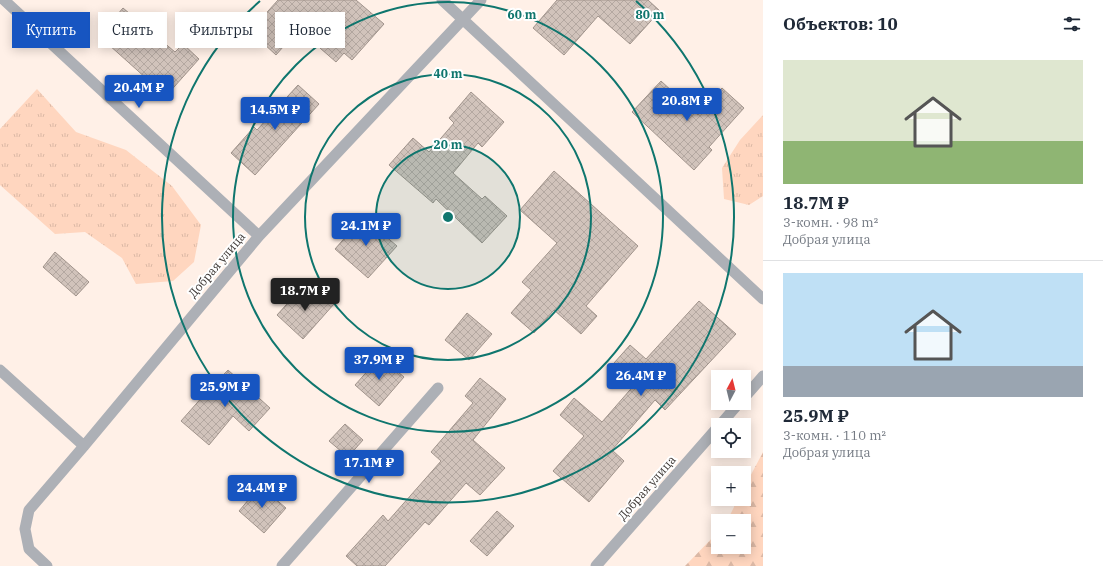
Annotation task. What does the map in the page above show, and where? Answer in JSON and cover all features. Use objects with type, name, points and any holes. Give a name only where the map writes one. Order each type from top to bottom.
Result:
[{"type":"street","points":[[4,0],[259,236]]},
{"type":"street","points":[[442,0],[763,299]]},
{"type":"street","name":"Добрая улица","points":[[47,566],[29,549],[25,529],[29,510],[259,236],[482,0]]},
{"type":"street","points":[[0,370],[84,446]]},
{"type":"street","points":[[751,390],[763,376]]},
{"type":"street","points":[[282,566],[438,388]]},
{"type":"street","points":[[726,418],[733,410]]},
{"type":"street","name":"Добрая улица","points":[[596,566],[711,435]]},
{"type":"green space","points":[[37,89],[76,132],[126,150],[172,186],[201,225],[194,262],[173,281],[136,284],[122,258],[85,232],[55,234],[0,185],[0,129]]},
{"type":"green space","points":[[763,115],[763,196],[749,205],[724,199],[722,168],[740,140]]},
{"type":"green space","points":[[763,452],[763,566],[685,566],[711,539],[711,554],[751,554],[751,514],[730,514],[734,506],[751,506],[751,475]]},
{"type":"building","points":[[278,0],[356,0],[384,24],[352,60],[344,53],[336,62],[320,48],[345,48],[345,12],[275,12],[275,48],[282,48],[276,55],[267,47],[267,12]]},
{"type":"building","points":[[557,0],[648,0],[660,11],[630,44],[598,16],[564,55],[533,28]]},
{"type":"building","points":[[123,8],[128,12],[120,12]]},
{"type":"building","points":[[167,45],[175,52],[179,48],[187,48],[199,59],[166,96],[112,48],[167,48]]},
{"type":"building","points":[[661,81],[698,115],[722,88],[744,108],[709,147],[712,150],[694,170],[632,112]]},
{"type":"building","points":[[298,85],[319,104],[255,175],[231,153],[254,127],[257,130]]},
{"type":"building","points":[[471,92],[504,122],[482,147],[478,143],[453,173],[482,199],[485,196],[507,216],[482,243],[436,199],[433,203],[389,165],[413,138],[429,152],[454,123],[449,118]]},
{"type":"building","points":[[554,171],[638,246],[586,306],[597,316],[581,334],[554,310],[534,333],[511,313],[531,290],[522,282],[557,243],[520,210]]},
{"type":"building","points":[[363,217],[397,246],[368,278],[335,249]]},
{"type":"building","points":[[55,252],[89,282],[76,296],[43,267]]},
{"type":"building","points":[[314,287],[334,304],[303,339],[277,315],[295,295],[302,301]]},
{"type":"building","points":[[699,301],[736,334],[665,410],[655,400],[612,450],[624,461],[589,502],[553,471],[584,436],[560,415],[574,398],[602,422],[636,383],[614,363],[630,345],[646,359]]},
{"type":"building","points":[[467,313],[492,334],[469,360],[445,340]]},
{"type":"building","points":[[380,357],[404,377],[379,406],[355,385]]},
{"type":"building","points":[[228,370],[270,408],[249,431],[233,416],[209,445],[181,421]]},
{"type":"building","points":[[480,378],[506,399],[473,440],[505,468],[480,495],[466,483],[429,525],[425,522],[385,566],[357,566],[346,556],[383,515],[388,521],[441,461],[431,452],[473,403],[465,396]]},
{"type":"building","points":[[345,424],[363,440],[348,457],[329,441]]},
{"type":"building","points":[[260,486],[286,508],[264,533],[239,511]]},
{"type":"building","points":[[497,511],[514,526],[487,556],[470,541]]}]
